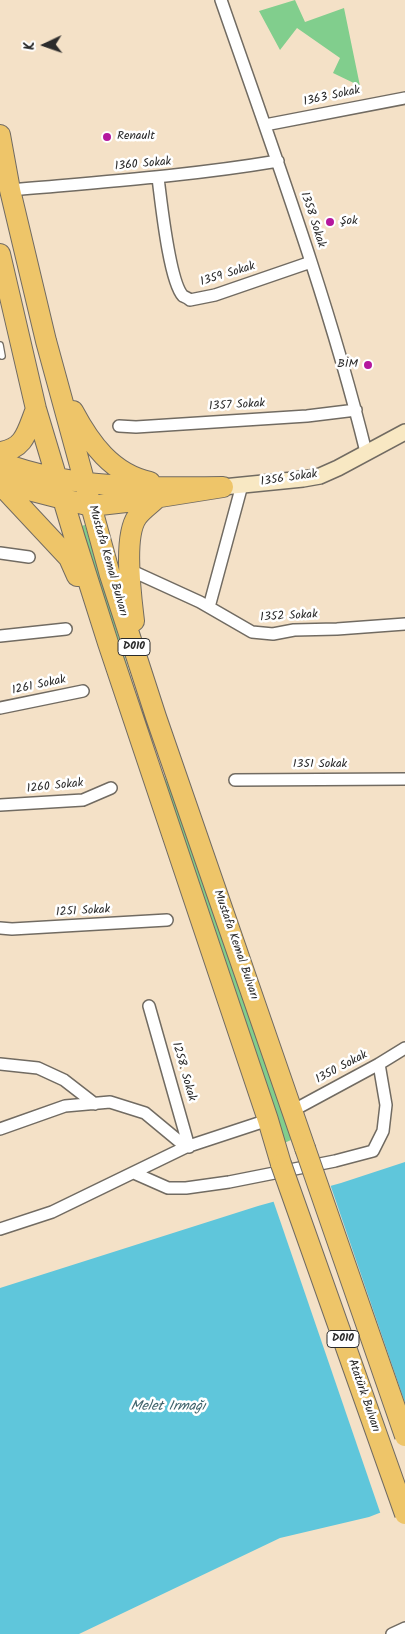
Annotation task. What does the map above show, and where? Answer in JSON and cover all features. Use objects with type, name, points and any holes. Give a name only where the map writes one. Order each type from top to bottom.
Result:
[{"type":"highway","name":"Mustafa Kemal Bulvarı","points":[[0,135],[10,190],[59,386],[110,575],[292,1111],[405,1436]]},
{"type":"highway","name":"Mustafa Kemal Bulvarı","points":[[1,262],[36,410],[57,479],[108,643],[268,1120],[281,1164]]},
{"type":"highway","points":[[59,386],[91,442],[113,465],[138,480],[181,488]]},
{"type":"highway","points":[[0,452],[10,451],[23,442],[36,410]]},
{"type":"highway","points":[[0,462],[57,479],[85,483],[156,488],[232,486]]},
{"type":"highway","points":[[0,476],[25,489],[91,506],[232,486]]},
{"type":"highway","points":[[0,484],[68,558],[108,643]]},
{"type":"highway","points":[[140,667],[131,596],[129,555],[131,530],[137,517],[157,498]]},
{"type":"highway","name":"Atatürk Bulvarı","points":[[281,1164],[405,1514]]},
{"type":"street","name":"1358 Sokak","points":[[221,0],[266,125],[338,346],[366,452]]},
{"type":"street","name":"1363 Sokak","points":[[266,125],[405,98]]},
{"type":"street","name":"1360 Sokak","points":[[10,190],[158,178],[278,161]]},
{"type":"street","name":"1359 Sokak","points":[[158,178],[166,244],[182,295],[190,300],[214,295],[311,262]]},
{"type":"street","name":"1357 Sokak","points":[[119,426],[136,427],[307,416],[356,410]]},
{"type":"street","name":"1356 Sokak","points":[[232,486],[320,476],[405,432]]},
{"type":"street","points":[[209,607],[232,486]]},
{"type":"street","points":[[0,553],[29,557]]},
{"type":"street","name":"1352 Sokak","points":[[130,570],[200,602],[252,632],[273,634],[294,630],[405,624]]},
{"type":"street","points":[[0,636],[66,629]]},
{"type":"street","name":"1261 Sokak","points":[[0,708],[83,691]]},
{"type":"street","name":"1351 Sokak","points":[[235,780],[405,779]]},
{"type":"street","name":"1260 Sokak","points":[[0,805],[83,800],[111,788]]},
{"type":"street","name":"1251 Sokak","points":[[0,928],[21,929],[167,920]]},
{"type":"street","name":"1258. Sokak","points":[[149,1006],[188,1147]]},
{"type":"street","name":"1350 Sokak","points":[[292,1111],[405,1048]]},
{"type":"street","points":[[0,1064],[38,1068],[64,1080],[95,1104]]},
{"type":"street","points":[[134,1173],[168,1188],[186,1188],[228,1182],[335,1161],[373,1151],[383,1131],[386,1104],[379,1064]]},
{"type":"street","points":[[0,1129],[65,1106],[110,1102],[145,1113],[188,1147]]},
{"type":"street","points":[[0,1229],[52,1212],[188,1147],[268,1120]]},
{"type":"street","points":[[392,1634],[405,1628]]},
{"type":"lane","points":[[0,345],[2,356]]},
{"type":"green space","points":[[295,0],[305,22],[344,8],[360,86],[333,73],[340,58],[297,28],[280,50],[259,11]]},
{"type":"green space","points":[[85,525],[159,765],[176,801],[263,1052],[291,1140],[282,1144],[77,527]]},
{"type":"water","name":"Melet Irmağı","points":[[405,1162],[405,1503],[369,1517],[280,1538],[79,1634],[0,1634],[0,1288],[258,1206],[341,1183]]},
{"type":"pier","points":[[330,1184],[405,1403],[405,1506],[381,1515],[273,1200]]},
{"type":"place","name":"Renault","points":[[107,137]]},
{"type":"place","name":"Şok","points":[[330,222]]},
{"type":"place","name":"BİM","points":[[368,365]]}]
